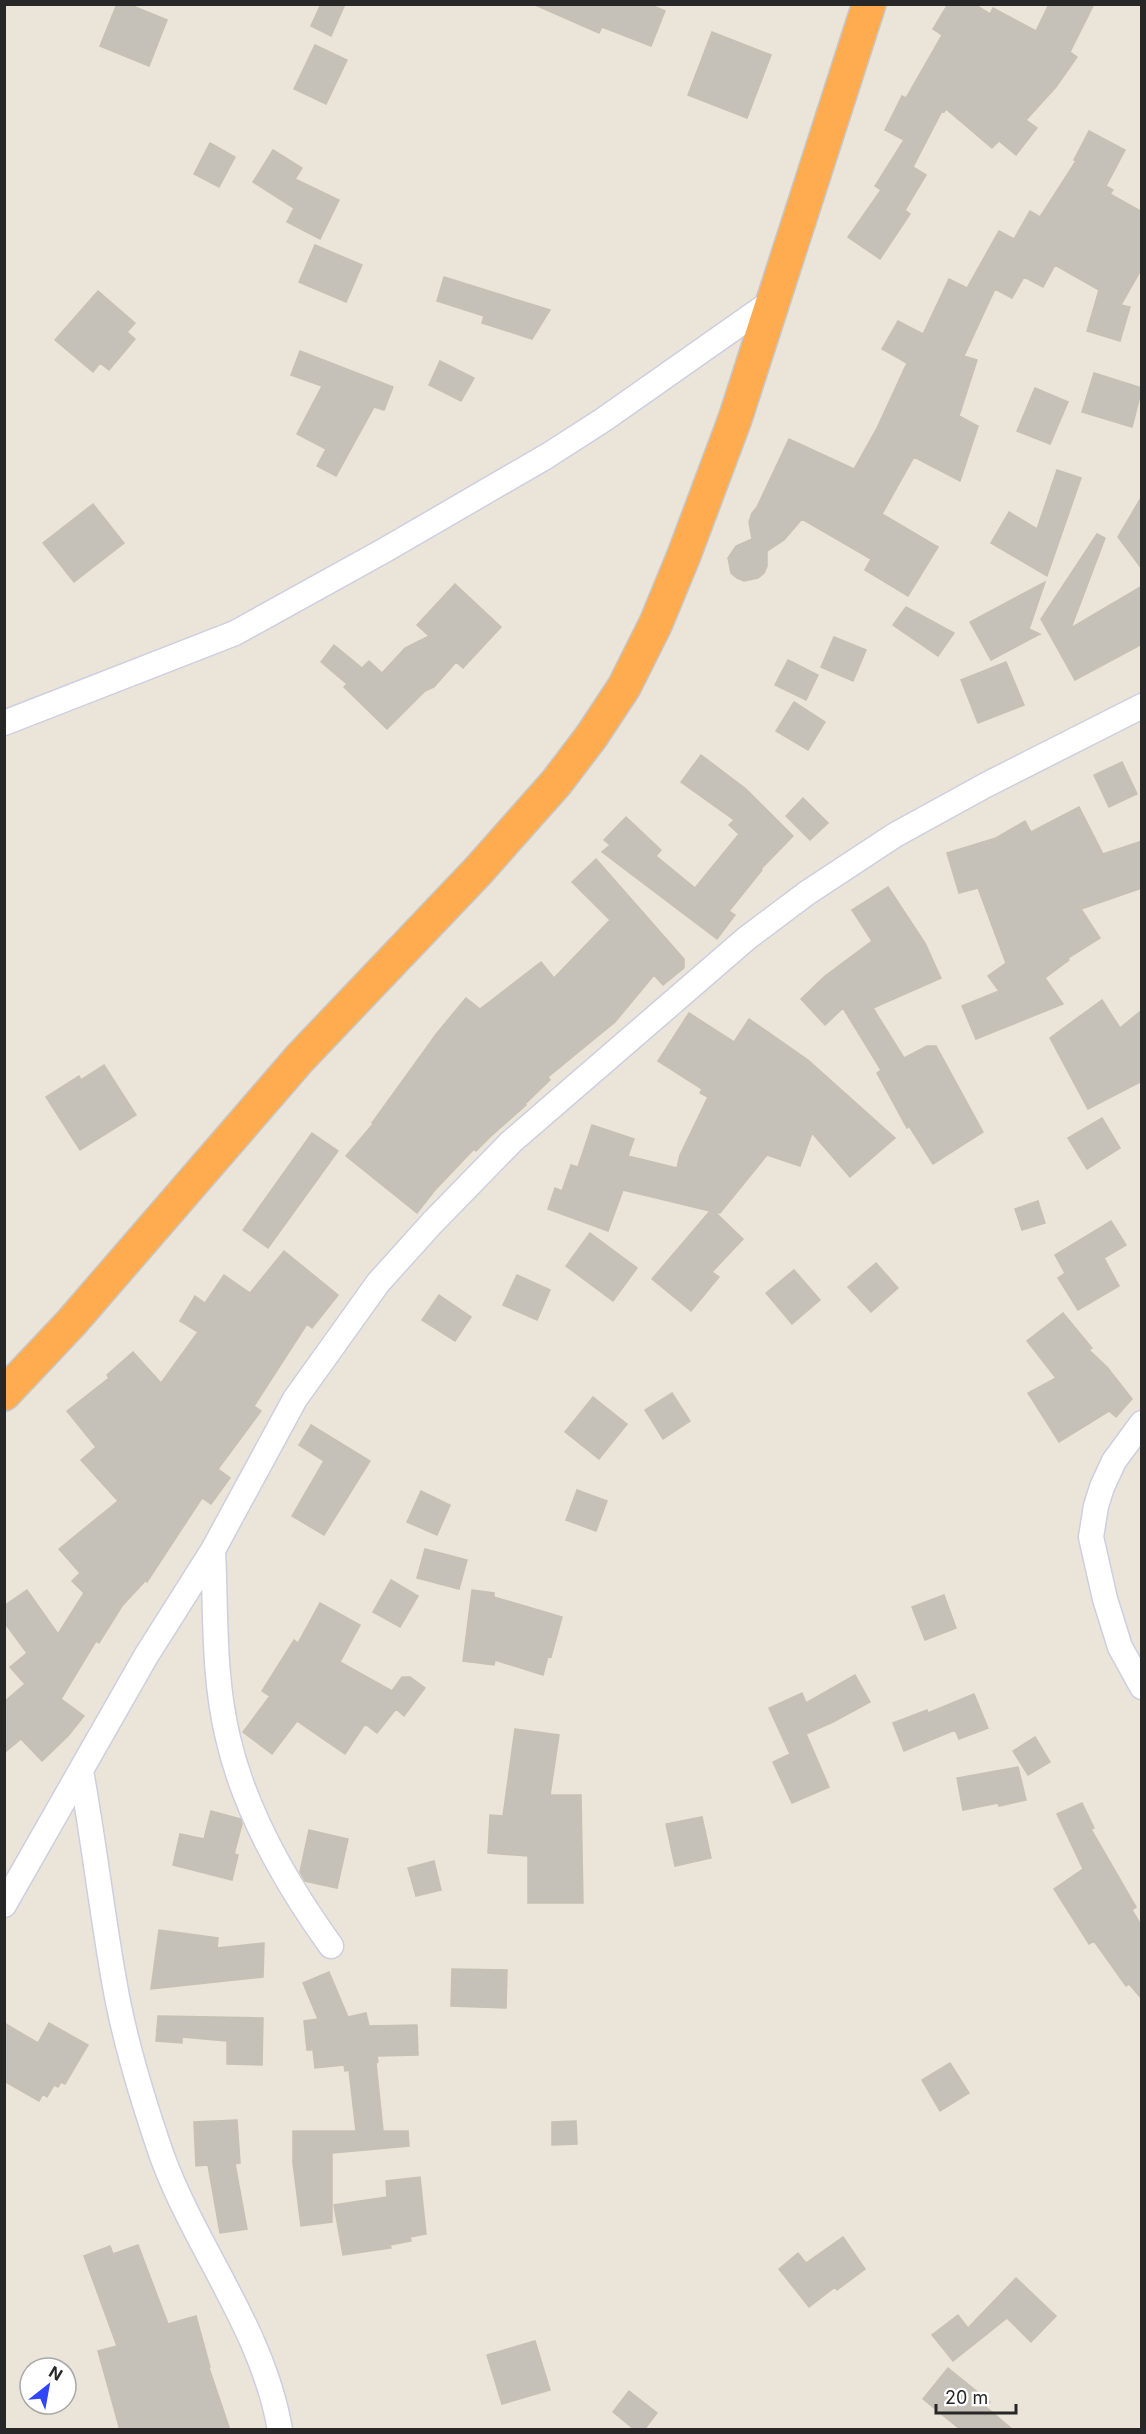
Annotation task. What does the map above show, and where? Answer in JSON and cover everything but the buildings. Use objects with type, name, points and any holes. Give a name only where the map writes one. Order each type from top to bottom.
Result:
[{"type":"highway","points":[[4,1394],[71,1323],[300,1058],[494,854],[556,783],[591,737],[624,687],[656,623],[735,419],[869,4]]},
{"type":"street","points":[[4,723],[244,628],[547,456],[603,420],[771,302]]},
{"type":"street","points":[[4,1905],[146,1656],[213,1550],[295,1399],[378,1283],[432,1223],[511,1142],[747,938],[807,893],[895,836],[986,785],[1142,706]]},
{"type":"street","points":[[1142,1423],[1114,1461],[1102,1487],[1091,1537],[1105,1599],[1120,1647],[1142,1687]]},
{"type":"street","points":[[213,1550],[219,1681],[228,1737],[241,1779],[269,1848],[300,1903],[331,1946]]},
{"type":"street","points":[[81,1771],[115,1987],[131,2058],[172,2181],[247,2328],[270,2386],[280,2430]]}]
